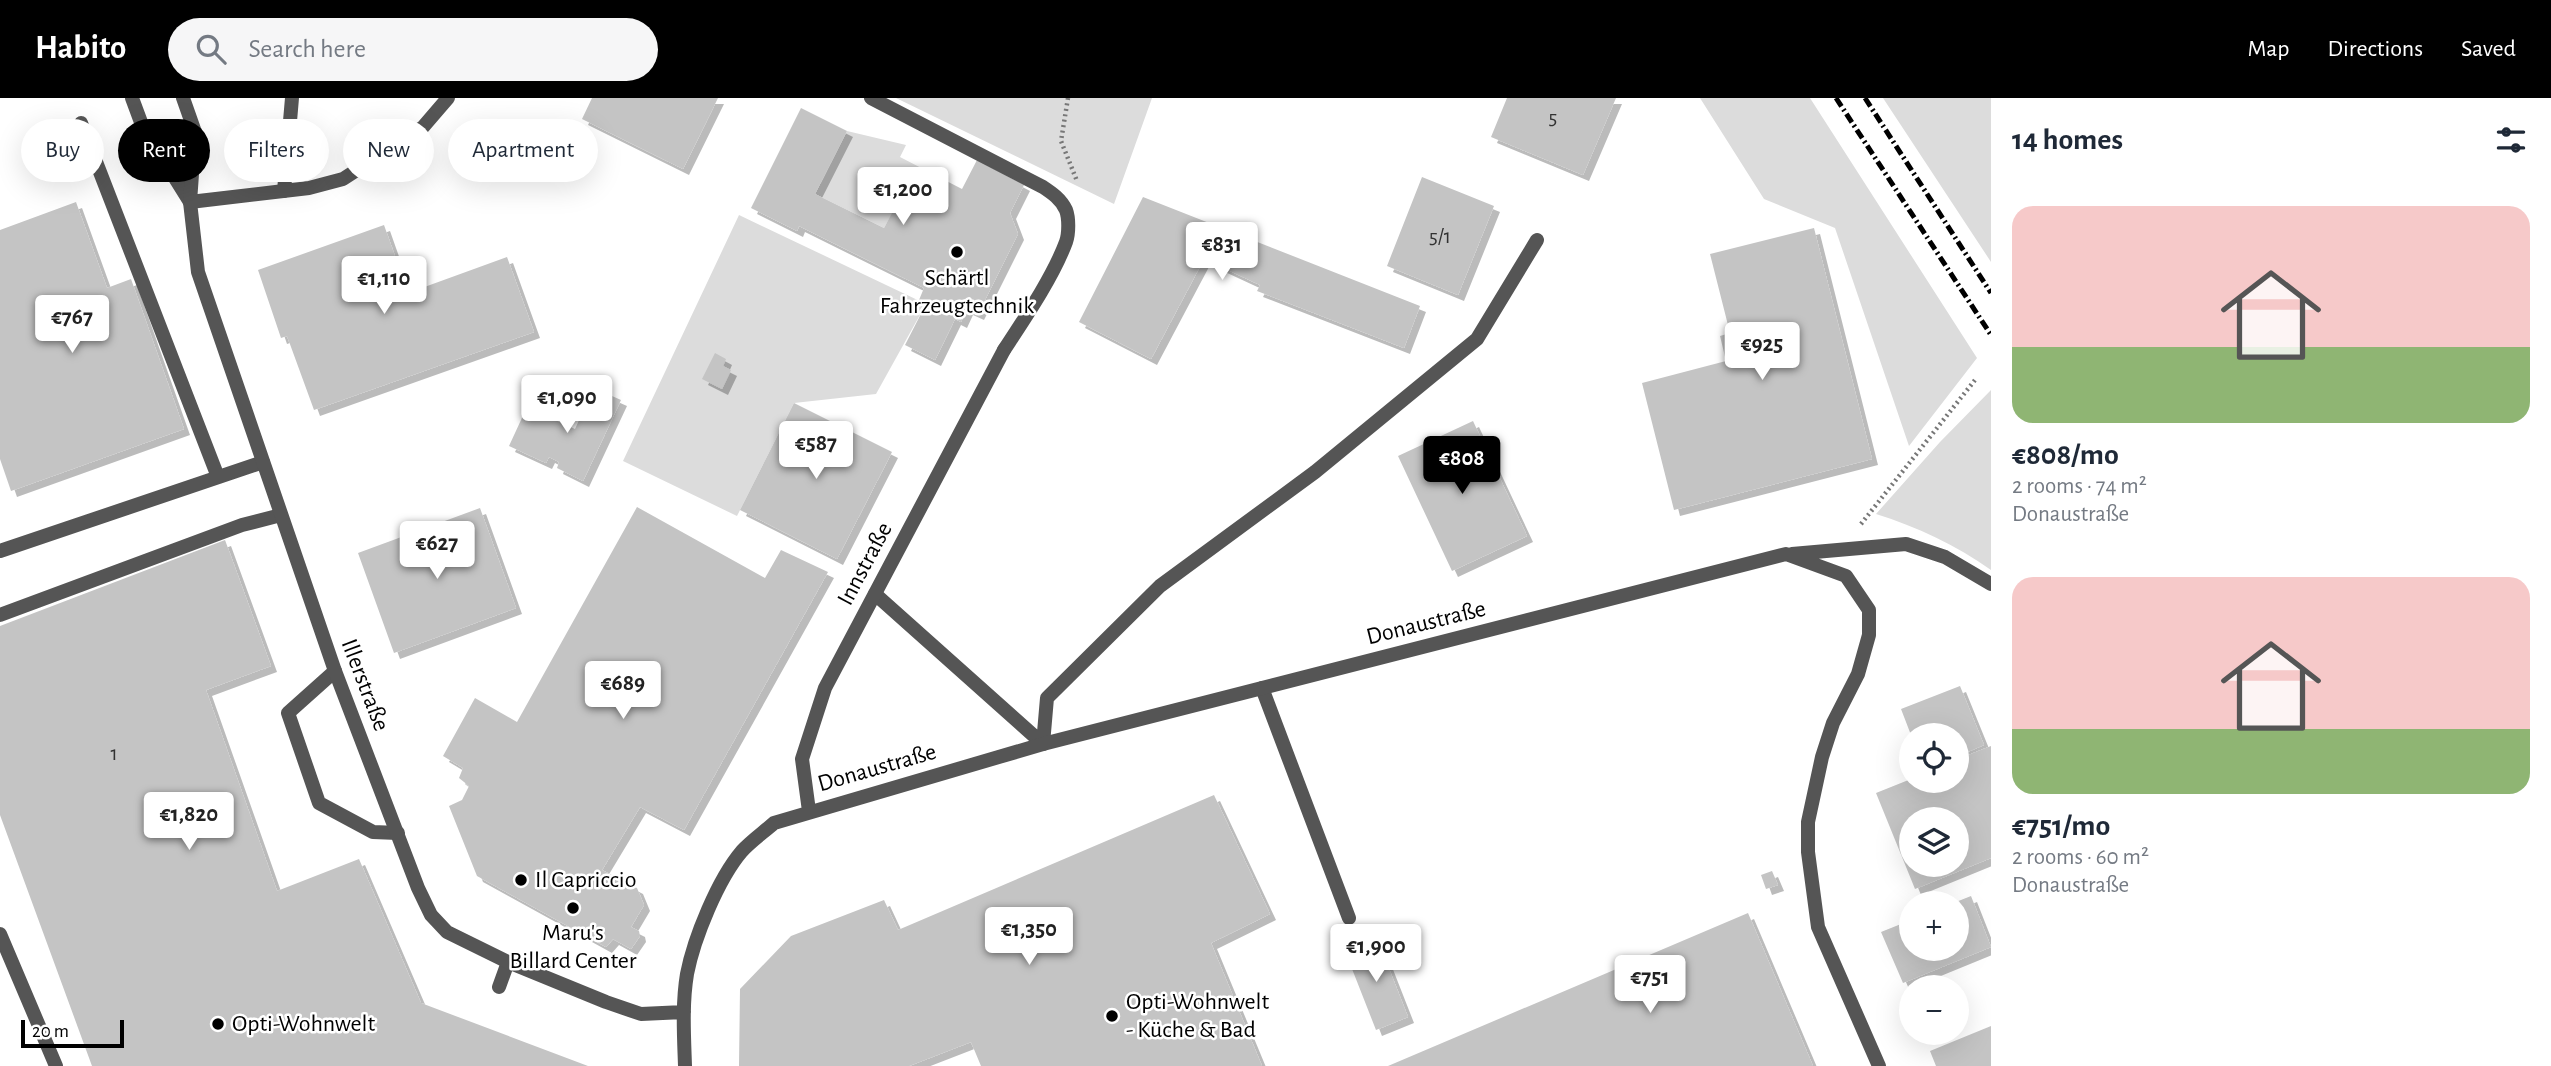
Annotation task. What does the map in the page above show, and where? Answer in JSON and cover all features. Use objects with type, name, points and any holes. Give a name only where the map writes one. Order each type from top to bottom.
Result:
[{"type":"street","points":[[132,98],[142,125],[190,202],[309,188],[343,179],[423,127],[448,98]]},
{"type":"street","name":"Illerstraße","points":[[183,98],[195,132],[190,202],[198,272],[334,671],[418,888],[437,922],[447,932],[508,962],[641,1014],[684,1012]]},
{"type":"street","points":[[284,191],[292,98]]},
{"type":"street","name":"Innstraße","points":[[810,811],[802,759],[825,688],[1004,350],[1030,310],[1067,240],[1068,221],[1065,209],[1056,196],[872,98]]},
{"type":"street","points":[[104,182],[218,477]]},
{"type":"street","points":[[1043,744],[1047,698],[1160,586],[1315,472],[1477,339],[1537,240]]},
{"type":"street","points":[[0,551],[263,462]]},
{"type":"street","points":[[0,615],[242,525],[281,515]]},
{"type":"street","name":"Donaustraße","points":[[685,1066],[684,1012],[687,973],[703,926],[721,881],[743,851],[774,822],[1043,744],[1786,554],[1906,544],[1945,557],[1991,584]]},
{"type":"street","points":[[1786,554],[1846,576],[1869,610],[1869,635],[1858,674],[1833,723],[1822,757],[1808,822],[1808,852],[1818,927],[1879,1066]]},
{"type":"street","points":[[875,594],[1043,744]]},
{"type":"street","points":[[334,671],[289,713],[318,803],[373,832],[398,833]]},
{"type":"street","points":[[1262,688],[1349,918]]},
{"type":"street","points":[[0,934],[56,1066]]},
{"type":"street","points":[[499,987],[508,962]]},
{"type":"path","points":[[1068,98],[1061,141],[1079,186]]},
{"type":"path","points":[[1840,550],[1975,380]]},
{"type":"shaded area","points":[[896,98],[1152,98],[1114,204]]},
{"type":"shaded area","points":[[1700,98],[1810,98],[1977,358],[1909,446],[1835,228],[1764,199]]},
{"type":"shaded area","points":[[1883,98],[1991,98],[1991,262]]},
{"type":"shaded area","points":[[847,131],[906,145],[900,157],[927,171],[910,203],[900,199],[884,228],[815,194]]},
{"type":"shaded area","points":[[739,215],[926,304],[876,394],[794,403],[737,516],[623,461]]},
{"type":"shaded area","points":[[1991,390],[1991,570],[1936,538],[1876,514]]},
{"type":"building","points":[[592,98],[718,98],[683,169],[598,127],[598,119],[582,119]]},
{"type":"building","points":[[1507,98],[1616,98],[1583,175],[1491,137]]},
{"type":"building","points":[[801,108],[847,131],[815,194],[884,228],[900,198],[910,203],[927,171],[962,189],[977,160],[1024,185],[1010,213],[1018,234],[978,314],[967,309],[961,322],[955,319],[935,360],[905,345],[926,304],[919,300],[924,288],[799,226],[797,231],[751,208]]},
{"type":"building","points":[[1422,177],[1494,206],[1458,295],[1387,266]]},
{"type":"building","points":[[1143,197],[1420,306],[1404,348],[1257,291],[1260,285],[1204,259],[1151,359],[1079,322]]},
{"type":"building","points":[[76,202],[107,288],[131,279],[184,429],[11,491],[0,459],[0,230]]},
{"type":"building","points":[[384,225],[408,293],[507,257],[534,332],[314,410],[287,336],[281,338],[258,270]]},
{"type":"building","points":[[1814,228],[1872,459],[1674,510],[1642,383],[1726,361],[1720,336],[1730,333],[1710,254]]},
{"type":"building","points":[[715,353],[726,359],[723,366],[731,370],[722,389],[702,379]]},
{"type":"building","points":[[594,388],[621,400],[583,481],[557,468],[559,462],[549,457],[546,463],[509,446],[527,407],[575,429]]},
{"type":"building","points":[[794,403],[892,452],[837,559],[740,510]]},
{"type":"building","points":[[1473,421],[1527,536],[1452,571],[1398,456]]},
{"type":"building","points":[[637,507],[765,578],[781,550],[828,572],[684,830],[640,807],[602,870],[637,888],[644,905],[631,927],[639,931],[640,936],[631,949],[613,939],[606,947],[477,876],[449,806],[462,800],[469,786],[459,778],[463,768],[443,756],[475,698],[517,722]]},
{"type":"building","points":[[480,508],[516,608],[394,653],[358,553]]},
{"type":"building","points":[[225,540],[271,666],[206,690],[277,891],[359,859],[421,1003],[588,1066],[92,1066],[0,815],[0,626]]},
{"type":"building","points":[[1960,686],[1984,745],[1969,751],[1969,723],[1906,723],[1901,709]]},
{"type":"building","points":[[1991,746],[1991,858],[1969,867],[1969,807],[1899,807],[1899,850],[1876,793],[1899,784],[1899,793],[1969,793],[1969,755]]},
{"type":"building","points":[[1214,795],[1270,914],[1211,943],[1262,1066],[981,1066],[971,1042],[909,1066],[739,1066],[740,989],[791,936],[884,900],[898,930]]},
{"type":"building","points":[[1772,871],[1778,885],[1766,889],[1761,875]]},
{"type":"building","points":[[1910,877],[1944,877],[1915,889]]},
{"type":"building","points":[[1971,896],[1991,947],[1969,956]]},
{"type":"building","points":[[1748,913],[1813,1066],[1388,1066]]},
{"type":"building","points":[[1899,925],[1899,961],[1957,961],[1923,975],[1900,975],[1881,932]]},
{"type":"building","points":[[1377,938],[1408,1017],[1376,1030],[1345,951]]},
{"type":"building","points":[[1991,1026],[1991,1066],[1936,1066],[1930,1051],[1945,1045],[1969,1045],[1969,1035]]},
{"type":"railway","points":[[1836,98],[1991,335]]},
{"type":"railway","points":[[1865,98],[1991,293]]},
{"type":"place","name":"Schärtl Fahrzeugtechnik","points":[[957,252]]},
{"type":"place","name":"Il Capriccio","points":[[521,880]]},
{"type":"place","name":"Maru's Billard Center","points":[[573,908]]},
{"type":"place","name":"Opti-Wohnwelt - Küche & Bad","points":[[1112,1016]]},
{"type":"place","name":"Opti-Wohnwelt","points":[[218,1024]]}]
